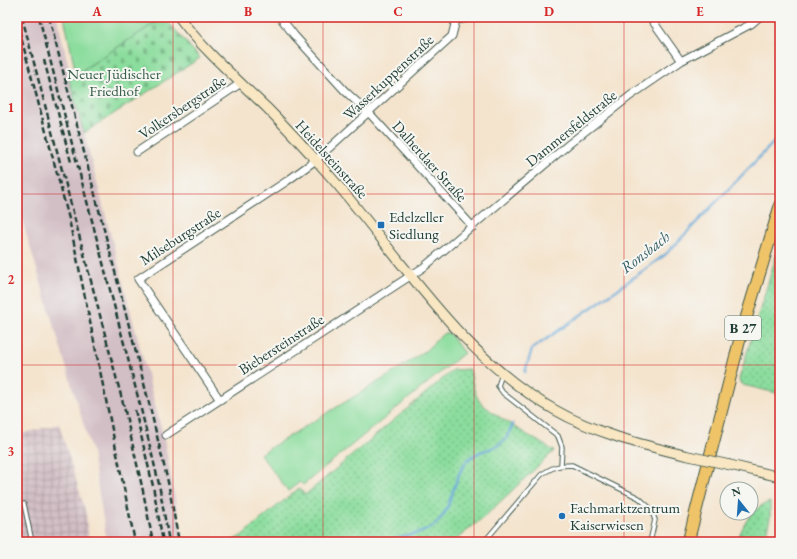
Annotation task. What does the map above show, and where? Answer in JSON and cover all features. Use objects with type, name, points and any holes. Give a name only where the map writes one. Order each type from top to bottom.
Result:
[{"type":"highway","name":"B 27","points":[[688,542],[741,335],[780,206]]},
{"type":"main road","name":"Heidelsteinstraße","points":[[179,17],[198,40],[316,160],[455,327],[503,373],[536,398],[571,418],[609,435],[639,444],[780,477]]},
{"type":"street","name":"Dalherdaer Straße","points":[[280,17],[294,35],[345,91],[368,113],[473,227]]},
{"type":"street","name":"Wasserkuppenstraße","points":[[316,160],[452,36],[454,19],[474,17]]},
{"type":"street","name":"Dammersfeldstraße","points":[[411,275],[424,267],[473,227],[569,144],[630,96],[681,61],[751,24],[759,17]]},
{"type":"street","points":[[652,20],[681,61]]},
{"type":"street","name":"Volkersbergstraße","points":[[137,152],[241,83]]},
{"type":"street","name":"Milseburgstraße","points":[[220,400],[138,279],[287,182],[316,160]]},
{"type":"street","name":"Biebersteinstraße","points":[[166,435],[411,275]]},
{"type":"lane","points":[[503,373],[498,386],[503,393],[558,436],[562,447],[561,465]]},
{"type":"lane","points":[[484,542],[541,475],[550,469],[561,465],[572,465],[639,498],[651,509],[655,520],[650,542]]},
{"type":"lane","points":[[24,504],[32,542]]},
{"type":"shaded area","points":[[17,17],[57,17],[84,133],[164,439],[183,542],[107,542],[92,452],[17,203]]},
{"type":"shaded area","points":[[59,424],[86,513],[89,542],[17,542],[17,435]]},
{"type":"green space","points":[[64,17],[164,17],[76,74]]},
{"type":"green space","name":"Neuer Jüdischer Friedhof","points":[[164,17],[200,58],[84,133],[69,79]]},
{"type":"green space","points":[[780,243],[780,394],[743,385],[740,383],[739,379]]},
{"type":"green space","points":[[444,333],[449,333],[464,353],[303,485],[300,482],[288,491],[260,454],[391,374],[425,351]]},
{"type":"green space","points":[[470,369],[475,392],[482,404],[501,418],[554,451],[484,517],[453,542],[230,542],[241,536],[299,488],[305,495],[453,370]]},
{"type":"green space","points":[[770,502],[770,518],[764,542],[736,542],[746,521],[759,521],[759,507]]},
{"type":"waterway","name":"Ronsbach","points":[[525,372],[532,349],[666,254],[776,140]]},
{"type":"waterway","name":"Ronsbach","points":[[389,542],[394,539],[427,530],[439,521],[448,505],[460,471],[465,463],[473,456],[502,443],[513,424]]},
{"type":"railway","points":[[22,17],[125,411],[153,542]]},
{"type":"railway","points":[[39,17],[140,405],[159,484],[169,542]]},
{"type":"railway","points":[[49,17],[149,403],[168,482],[179,542]]},
{"type":"railway","points":[[17,22],[69,219],[135,542]]},
{"type":"railway","points":[[44,60],[71,162]]},
{"type":"railway","points":[[135,410],[153,486],[163,542]]},
{"type":"place","name":"Edelzeller Siedlung","points":[[381,225]]},
{"type":"place","name":"Fachmarktzentrum Kaiserwiesen","points":[[562,516]]}]
